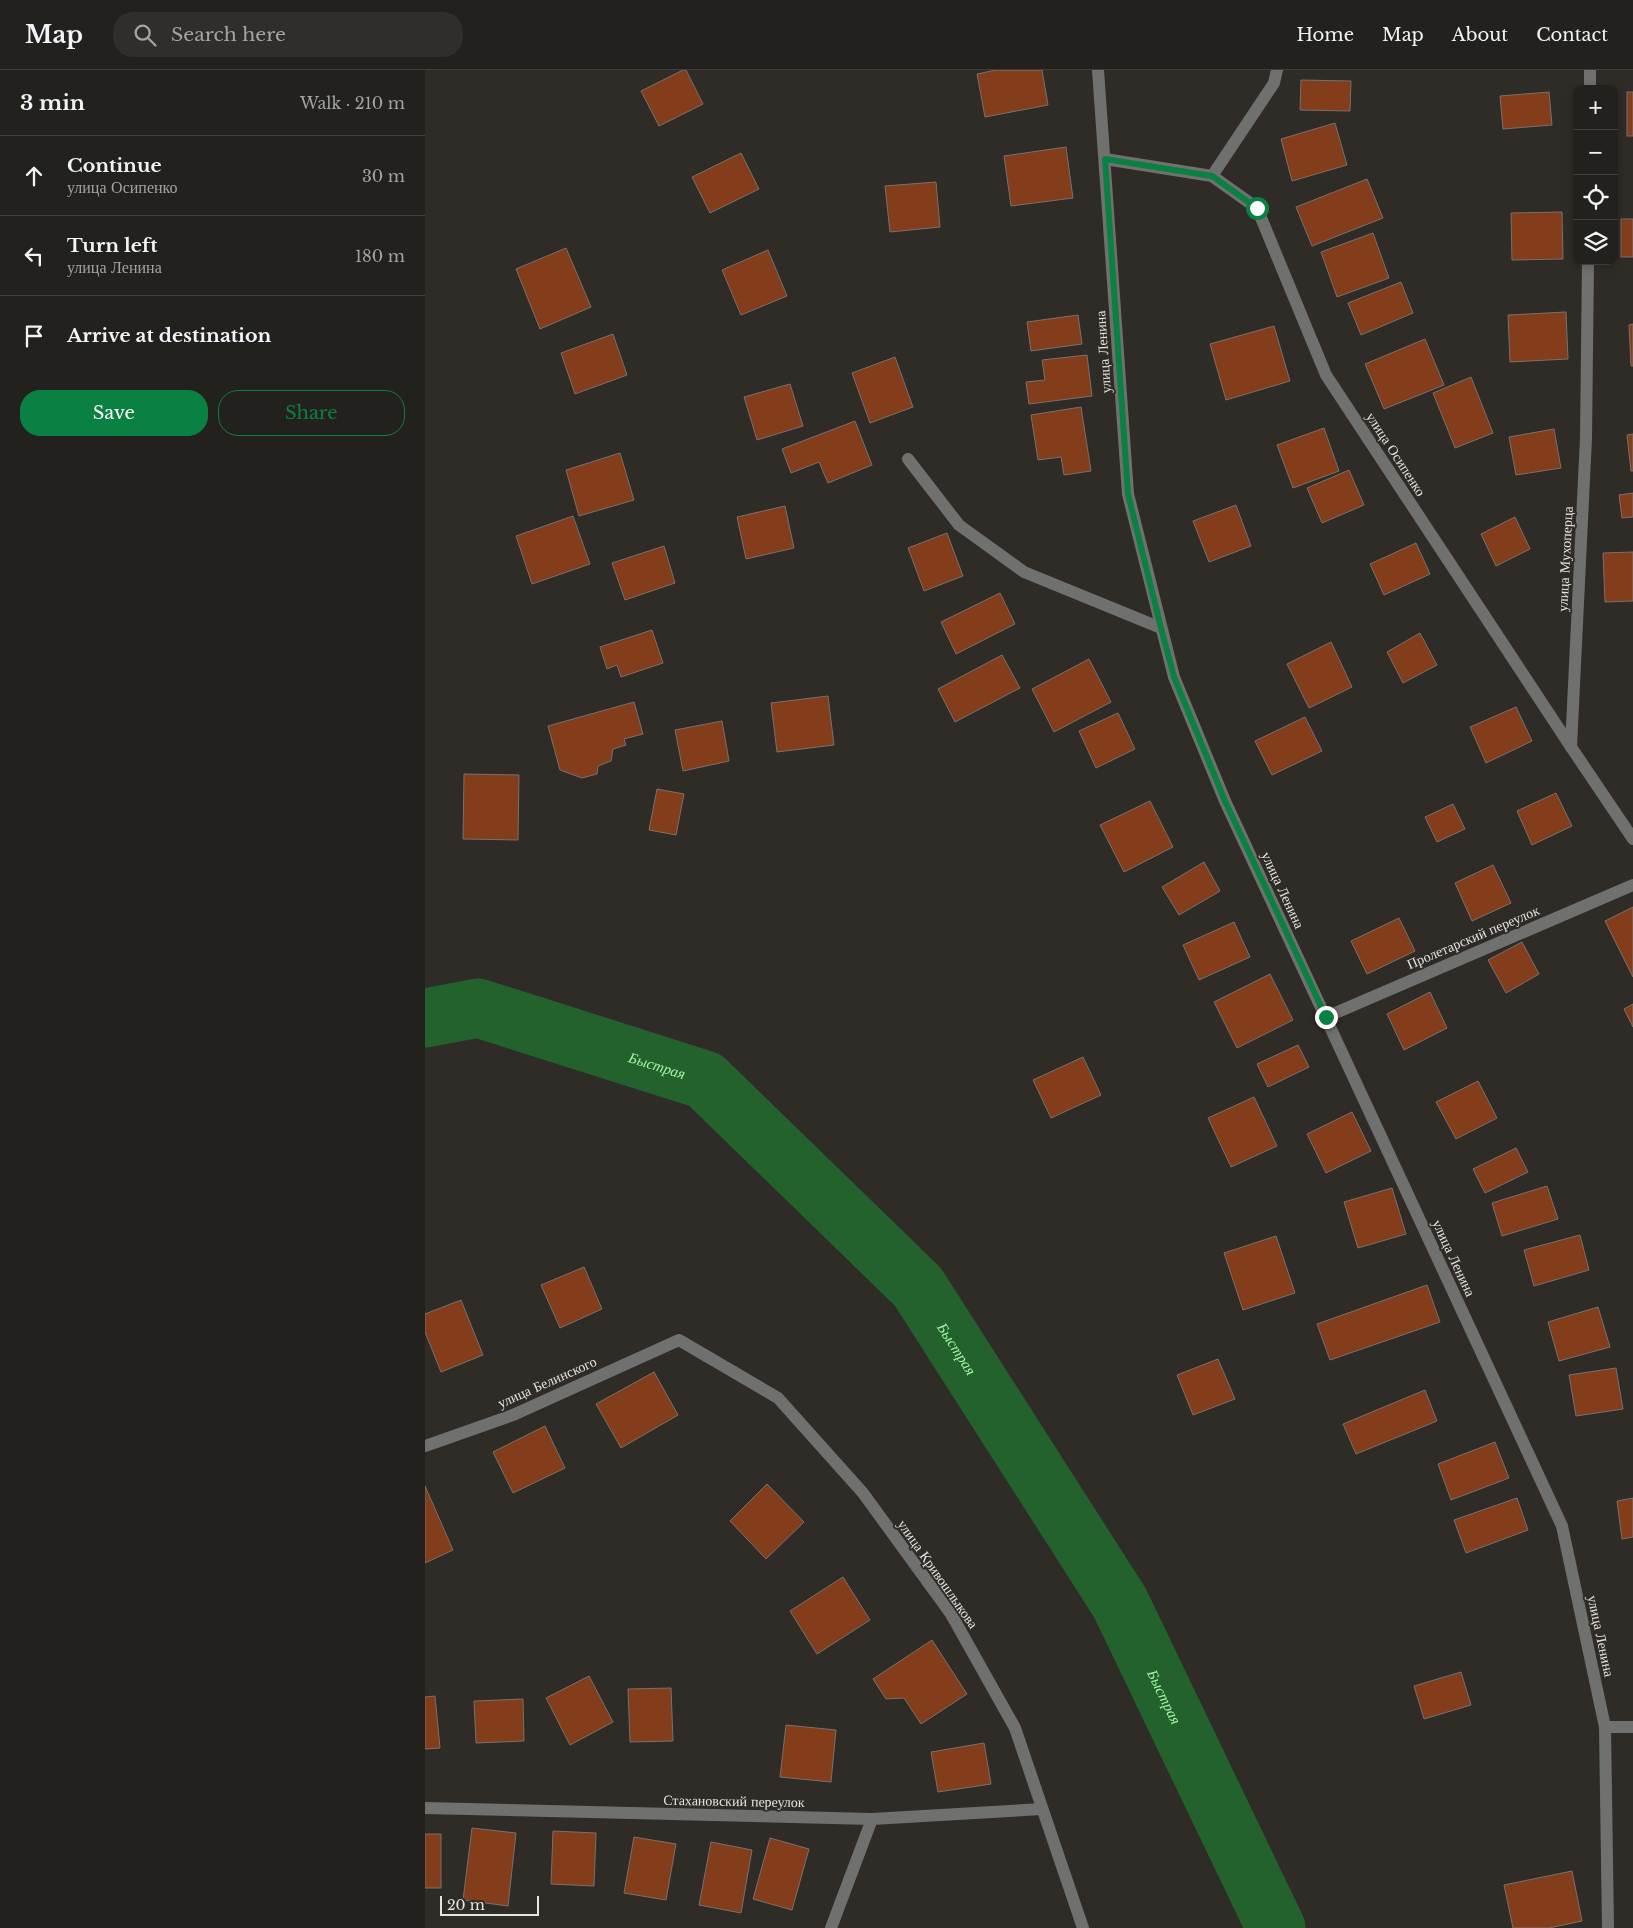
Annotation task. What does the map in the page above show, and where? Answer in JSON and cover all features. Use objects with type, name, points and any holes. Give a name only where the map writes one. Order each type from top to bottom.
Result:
[{"type":"street","name":"улица Ленина","points":[[1098,70],[1128,494],[1174,677],[1225,801],[1562,1526],[1605,1727],[1608,1928]]},
{"type":"street","points":[[1212,176],[1274,83],[1277,70]]},
{"type":"street","points":[[1590,70],[1590,85]]},
{"type":"street","name":"улица Осипенко","points":[[1105,159],[1212,176],[1257,208],[1326,375],[1571,747]]},
{"type":"street","name":"улица Мухоперца","points":[[1571,747],[1586,438],[1588,265]]},
{"type":"street","points":[[909,459],[959,526],[1024,572],[1161,628]]},
{"type":"street","points":[[1571,747],[1633,839]]},
{"type":"street","name":"Пролетарский переулок","points":[[1326,1017],[1633,885]]},
{"type":"street","name":"улица Белинского","points":[[425,1446],[513,1415],[679,1340]]},
{"type":"street","name":"улица Кривошлыкова","points":[[679,1340],[778,1398],[863,1493],[951,1614],[1015,1728],[1083,1928]]},
{"type":"street","points":[[1605,1727],[1633,1727]]},
{"type":"street","name":"Стахановский переулок","points":[[425,1808],[873,1819],[1042,1809]]},
{"type":"street","points":[[831,1928],[873,1819]]},
{"type":"building","points":[[686,70],[703,104],[659,126],[641,91]]},
{"type":"building","points":[[996,70],[1042,70],[1048,105],[985,117],[977,74]]},
{"type":"building","points":[[1301,80],[1351,81],[1350,111],[1300,110]]},
{"type":"building","points":[[1549,92],[1552,125],[1503,129],[1500,96]]},
{"type":"building","points":[[1627,92],[1633,92],[1633,136],[1627,136]]},
{"type":"building","points":[[1335,123],[1347,165],[1292,181],[1281,139]]},
{"type":"building","points":[[1066,147],[1073,198],[1011,206],[1004,156]]},
{"type":"building","points":[[741,153],[759,189],[710,213],[692,177]]},
{"type":"building","points":[[1367,179],[1383,218],[1312,246],[1296,207]]},
{"type":"building","points":[[936,182],[940,227],[890,232],[885,186]]},
{"type":"building","points":[[1562,212],[1563,259],[1512,260],[1511,213]]},
{"type":"building","points":[[1621,219],[1633,219],[1633,257],[1621,257]]},
{"type":"building","points":[[1373,233],[1389,278],[1337,297],[1321,252]]},
{"type":"building","points":[[566,248],[591,307],[540,329],[516,269]]},
{"type":"building","points":[[768,250],[787,296],[741,315],[722,270]]},
{"type":"building","points":[[1401,282],[1413,313],[1361,335],[1348,303]]},
{"type":"building","points":[[1566,312],[1568,359],[1510,362],[1508,315]]},
{"type":"building","points":[[1078,315],[1082,344],[1031,351],[1027,322]]},
{"type":"building","points":[[1633,324],[1633,366],[1631,366],[1629,325]]},
{"type":"building","points":[[1274,326],[1290,381],[1226,400],[1210,344]]},
{"type":"building","points":[[613,334],[627,375],[575,394],[561,353]]},
{"type":"building","points":[[1425,339],[1444,385],[1384,409],[1365,364]]},
{"type":"building","points":[[1087,355],[1092,396],[1029,404],[1026,382],[1045,380],[1042,360]]},
{"type":"building","points":[[895,357],[913,407],[870,423],[852,373]]},
{"type":"building","points":[[1471,377],[1493,433],[1455,448],[1433,393]]},
{"type":"building","points":[[790,384],[803,426],[757,440],[744,397]]},
{"type":"building","points":[[1081,407],[1091,471],[1064,475],[1061,457],[1038,460],[1031,415]]},
{"type":"building","points":[[855,421],[872,465],[828,483],[819,462],[791,473],[782,449]]},
{"type":"building","points":[[1324,428],[1339,471],[1293,488],[1277,445]]},
{"type":"building","points":[[1554,429],[1561,468],[1516,475],[1509,437]]},
{"type":"building","points":[[1633,434],[1633,471],[1631,471],[1627,435]]},
{"type":"building","points":[[620,453],[634,500],[579,516],[566,470]]},
{"type":"building","points":[[1349,470],[1364,505],[1322,523],[1307,488]]},
{"type":"building","points":[[1633,493],[1633,517],[1622,518],[1619,495]]},
{"type":"building","points":[[1236,505],[1251,546],[1209,562],[1193,521]]},
{"type":"building","points":[[785,506],[794,548],[746,559],[737,517]]},
{"type":"building","points":[[573,516],[590,564],[532,584],[516,536]]},
{"type":"building","points":[[1515,517],[1530,549],[1496,566],[1481,534]]},
{"type":"building","points":[[947,533],[963,576],[924,591],[908,548]]},
{"type":"building","points":[[1416,543],[1430,574],[1384,595],[1370,564]]},
{"type":"building","points":[[664,546],[675,583],[625,600],[612,563]]},
{"type":"building","points":[[1633,552],[1633,601],[1605,602],[1603,553]]},
{"type":"building","points":[[1000,593],[1015,624],[956,654],[941,622]]},
{"type":"building","points":[[652,630],[663,663],[621,677],[617,665],[607,669],[600,647]]},
{"type":"building","points":[[1420,633],[1437,665],[1403,683],[1387,652]]},
{"type":"building","points":[[1331,642],[1352,687],[1309,708],[1287,664]]},
{"type":"building","points":[[1002,655],[1020,688],[955,722],[938,689]]},
{"type":"building","points":[[1089,659],[1111,702],[1054,732],[1032,689]]},
{"type":"building","points":[[828,696],[834,745],[777,752],[771,703]]},
{"type":"building","points":[[634,702],[643,734],[624,739],[626,745],[613,749],[611,761],[598,766],[597,774],[582,778],[560,770],[548,726]]},
{"type":"building","points":[[1516,707],[1532,741],[1486,763],[1470,727]]},
{"type":"building","points":[[1118,713],[1135,749],[1096,768],[1079,731]]},
{"type":"building","points":[[1305,717],[1322,751],[1272,775],[1255,741]]},
{"type":"building","points":[[722,721],[729,761],[683,771],[675,730]]},
{"type":"building","points":[[464,774],[519,775],[518,840],[463,839]]},
{"type":"building","points":[[657,789],[684,794],[676,835],[649,830]]},
{"type":"building","points":[[1556,793],[1572,826],[1532,845],[1517,811]]},
{"type":"building","points":[[1150,801],[1173,847],[1124,872],[1100,825]]},
{"type":"building","points":[[1453,804],[1465,829],[1437,842],[1425,817]]},
{"type":"building","points":[[1204,862],[1220,891],[1179,915],[1162,887]]},
{"type":"building","points":[[1493,865],[1511,903],[1472,921],[1455,883]]},
{"type":"building","points":[[1633,907],[1633,977],[1605,921]]},
{"type":"building","points":[[1399,918],[1415,951],[1367,974],[1351,941]]},
{"type":"building","points":[[1234,922],[1250,957],[1199,980],[1183,945]]},
{"type":"building","points":[[1522,942],[1539,974],[1506,993],[1488,960]]},
{"type":"building","points":[[1270,974],[1293,1020],[1237,1048],[1214,1002]]},
{"type":"building","points":[[1430,992],[1447,1028],[1404,1050],[1387,1014]]},
{"type":"building","points":[[1633,1004],[1633,1027],[1624,1009]]},
{"type":"building","points":[[1298,1045],[1309,1067],[1268,1087],[1257,1064]]},
{"type":"building","points":[[1083,1057],[1101,1095],[1051,1118],[1033,1080]]},
{"type":"building","points":[[1478,1081],[1497,1118],[1456,1139],[1436,1102]]},
{"type":"building","points":[[1254,1097],[1277,1146],[1231,1167],[1208,1118]]},
{"type":"building","points":[[1352,1112],[1371,1151],[1326,1173],[1307,1134]]},
{"type":"building","points":[[1516,1148],[1528,1172],[1485,1193],[1473,1169]]},
{"type":"building","points":[[1547,1186],[1558,1219],[1502,1236],[1492,1203]]},
{"type":"building","points":[[1392,1188],[1406,1234],[1358,1248],[1344,1202]]},
{"type":"building","points":[[1580,1235],[1589,1270],[1534,1286],[1524,1250]]},
{"type":"building","points":[[1276,1236],[1295,1293],[1243,1310],[1224,1253]]},
{"type":"building","points":[[584,1267],[602,1309],[560,1328],[541,1285]]},
{"type":"building","points":[[1427,1285],[1440,1322],[1330,1360],[1317,1324]]},
{"type":"building","points":[[461,1300],[483,1355],[441,1372],[425,1332],[425,1314]]},
{"type":"building","points":[[1598,1307],[1610,1347],[1559,1361],[1548,1322]]},
{"type":"building","points":[[1218,1359],[1235,1399],[1193,1415],[1177,1375]]},
{"type":"building","points":[[1616,1368],[1623,1409],[1576,1416],[1569,1375]]},
{"type":"building","points":[[654,1372],[678,1415],[621,1448],[596,1404]]},
{"type":"building","points":[[1425,1390],[1437,1421],[1356,1454],[1343,1424]]},
{"type":"building","points":[[545,1426],[565,1468],[513,1493],[493,1452]]},
{"type":"building","points":[[1495,1442],[1509,1478],[1451,1500],[1438,1464]]},
{"type":"building","points":[[767,1484],[804,1522],[766,1559],[730,1521]]},
{"type":"building","points":[[425,1486],[453,1550],[425,1563]]},
{"type":"building","points":[[1517,1498],[1528,1530],[1466,1553],[1454,1520]]},
{"type":"building","points":[[1633,1498],[1633,1537],[1622,1539],[1617,1501]]},
{"type":"building","points":[[843,1577],[870,1620],[817,1654],[790,1611]]},
{"type":"building","points":[[932,1640],[967,1694],[921,1724],[904,1698],[886,1699],[873,1679]]},
{"type":"building","points":[[1461,1672],[1471,1705],[1424,1719],[1414,1686]]},
{"type":"building","points":[[589,1676],[613,1722],[570,1745],[546,1698]]},
{"type":"building","points":[[671,1688],[673,1741],[630,1742],[628,1689]]},
{"type":"building","points":[[435,1696],[440,1748],[425,1749],[425,1697]]},
{"type":"building","points":[[523,1699],[524,1741],[476,1743],[474,1701]]},
{"type":"building","points":[[786,1725],[836,1730],[831,1782],[780,1777]]},
{"type":"building","points":[[984,1743],[991,1784],[938,1792],[931,1752]]},
{"type":"building","points":[[472,1828],[516,1833],[508,1906],[463,1900]]},
{"type":"building","points":[[553,1831],[596,1833],[594,1886],[551,1884]]},
{"type":"building","points":[[425,1834],[441,1834],[441,1888],[425,1888]]},
{"type":"building","points":[[634,1837],[676,1844],[666,1900],[624,1893]]},
{"type":"building","points":[[770,1838],[809,1849],[792,1910],[753,1899]]},
{"type":"building","points":[[711,1842],[752,1850],[741,1913],[699,1905]]},
{"type":"building","points":[[1572,1871],[1582,1921],[1549,1928],[1513,1928],[1504,1885]]},
{"type":"waterway","name":"Быстрая","points":[[425,1018],[478,1008],[705,1080],[918,1287],[1120,1603],[1276,1928]]},
{"type":"route","points":[[1257,208],[1212,176],[1105,159],[1128,494],[1146,571],[1174,677],[1225,801],[1326,1017]]}]
